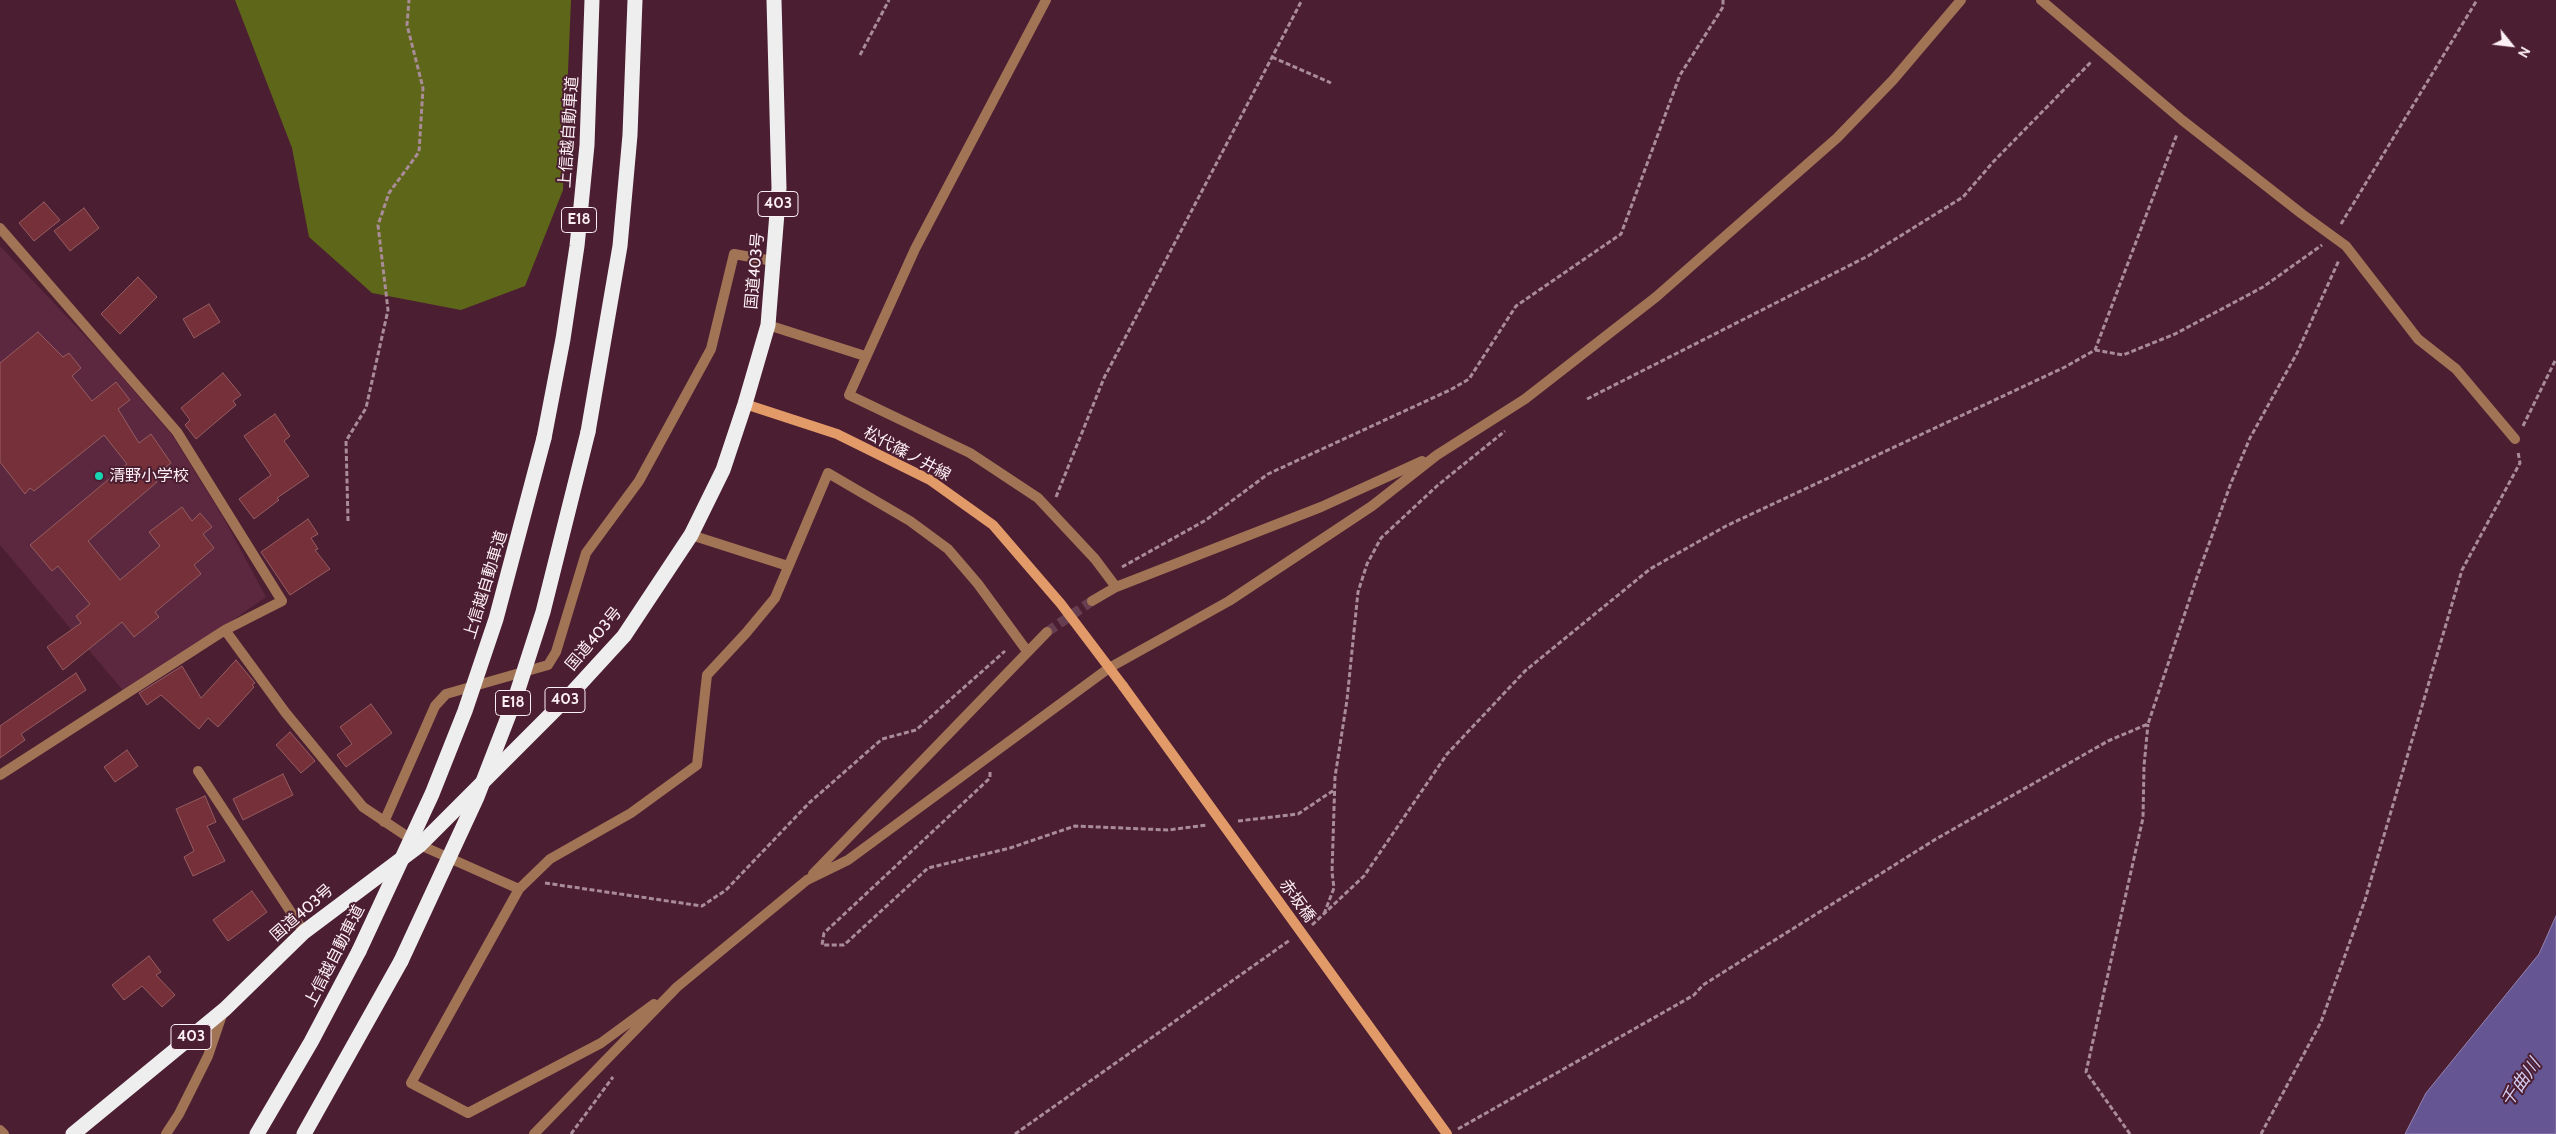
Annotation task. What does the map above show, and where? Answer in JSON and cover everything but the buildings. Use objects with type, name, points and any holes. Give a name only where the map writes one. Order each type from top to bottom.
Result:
[{"type":"highway","name":"上信越自動車道","points":[[258,1134],[311,1042],[359,951],[432,794],[465,711],[498,610],[544,438],[564,339],[577,246],[587,145],[592,0]]},
{"type":"highway","name":"E18","points":[[304,1134],[401,961],[477,797],[515,699],[543,612],[588,432],[620,246],[630,135],[635,0]]},
{"type":"highway","name":"国道403号","points":[[73,1134],[224,1009],[304,932],[420,845],[569,696],[624,636],[691,535],[723,470],[745,404],[768,324],[779,188],[774,0]]},
{"type":"main road","name":"松代篠ノ井線","points":[[745,404],[837,434],[930,480],[993,526],[1062,604],[1122,686]]},
{"type":"main road","name":"赤坂橋","points":[[1122,686],[1449,1134]]},
{"type":"street","points":[[1046,0],[915,249],[849,395],[970,453],[1038,498],[1116,587]]},
{"type":"street","points":[[807,880],[848,860],[1109,668],[1229,601],[1372,506],[1437,455],[1525,399],[1656,297],[1837,138],[1893,80],[1961,0]]},
{"type":"street","points":[[2041,0],[2182,120],[2346,246],[2418,339],[2456,369],[2515,439]]},
{"type":"street","points":[[0,228],[177,432],[282,600],[225,630],[0,775]]},
{"type":"street","points":[[384,822],[435,706],[446,694],[548,665],[556,652],[586,553],[639,481],[711,349],[734,254],[773,261]]},
{"type":"street","points":[[768,324],[865,356]]},
{"type":"street","points":[[1092,601],[1116,587],[1321,507],[1437,455]]},
{"type":"street","points":[[1027,651],[978,584],[948,549],[910,521],[828,473],[775,598],[707,675],[696,765],[631,813],[550,859],[519,889],[411,1083],[468,1113],[601,1043],[677,987],[807,880],[1047,632]]},
{"type":"street","points":[[691,535],[788,566]]},
{"type":"street","points":[[225,630],[285,712],[357,800],[384,822],[420,845],[519,889]]},
{"type":"street","points":[[198,771],[304,932]]},
{"type":"street","points":[[534,1134],[677,987]]},
{"type":"street","points":[[166,1134],[208,1056],[224,1009]]},
{"type":"street","points":[[0,1130],[4,1134]]},
{"type":"path","points":[[348,521],[346,441],[366,408],[388,310],[378,225],[389,193],[419,152],[422,88],[407,25],[410,0]]},
{"type":"path","points":[[860,55],[889,0]]},
{"type":"path","points":[[1050,512],[1104,378],[1302,0]]},
{"type":"path","points":[[1107,575],[1206,520],[1268,474],[1450,390],[1469,379],[1516,306],[1621,234],[1680,75],[1723,7],[1723,0]]},
{"type":"path","points":[[1587,399],[1868,256],[1963,197],[1994,161],[2090,63],[2098,48]]},
{"type":"path","points":[[1272,57],[1331,83]]},
{"type":"path","points":[[1306,929],[1322,917],[1364,876],[1447,754],[1525,671],[1650,569],[1726,526],[2066,368],[2095,350],[2182,120]]},
{"type":"path","points":[[2130,1134],[2086,1072],[2143,818],[2144,766],[2148,724],[2197,577],[2231,483],[2250,438],[2297,353],[2346,246]]},
{"type":"path","points":[[2261,1134],[2321,1022],[2365,900],[2462,570],[2520,463],[2515,439],[2556,359]]},
{"type":"path","points":[[1322,917],[1334,888],[1332,872],[1334,790],[1358,592],[1367,564],[1381,538],[1438,484],[1510,427]]},
{"type":"path","points":[[527,881],[702,906],[726,890],[809,803],[882,739],[916,730],[1019,640]]},
{"type":"path","points":[[1449,1134],[1694,995],[1703,985],[1936,839],[2108,741],[2148,724]]},
{"type":"path","points":[[990,755],[990,778],[824,933],[822,945],[844,945],[928,868],[1010,848],[1075,826],[1168,830],[1214,824]]},
{"type":"path","points":[[1233,822],[1298,814],[1334,790]]},
{"type":"path","points":[[1015,1134],[1298,934]]},
{"type":"shaded area","name":"清野小学校","points":[[0,246],[103,355],[172,435],[223,517],[266,597],[126,694],[0,545]]},
{"type":"green space","points":[[235,0],[571,0],[563,190],[525,286],[461,310],[372,293],[309,237],[292,148]]},
{"type":"water","name":"千曲川","points":[[2556,916],[2556,1134],[2405,1134],[2426,1093],[2539,954]]},
{"type":"tunnel","points":[[1047,632],[1092,601]]},
{"type":"place","name":"清野小学校","points":[[99,476]]}]
